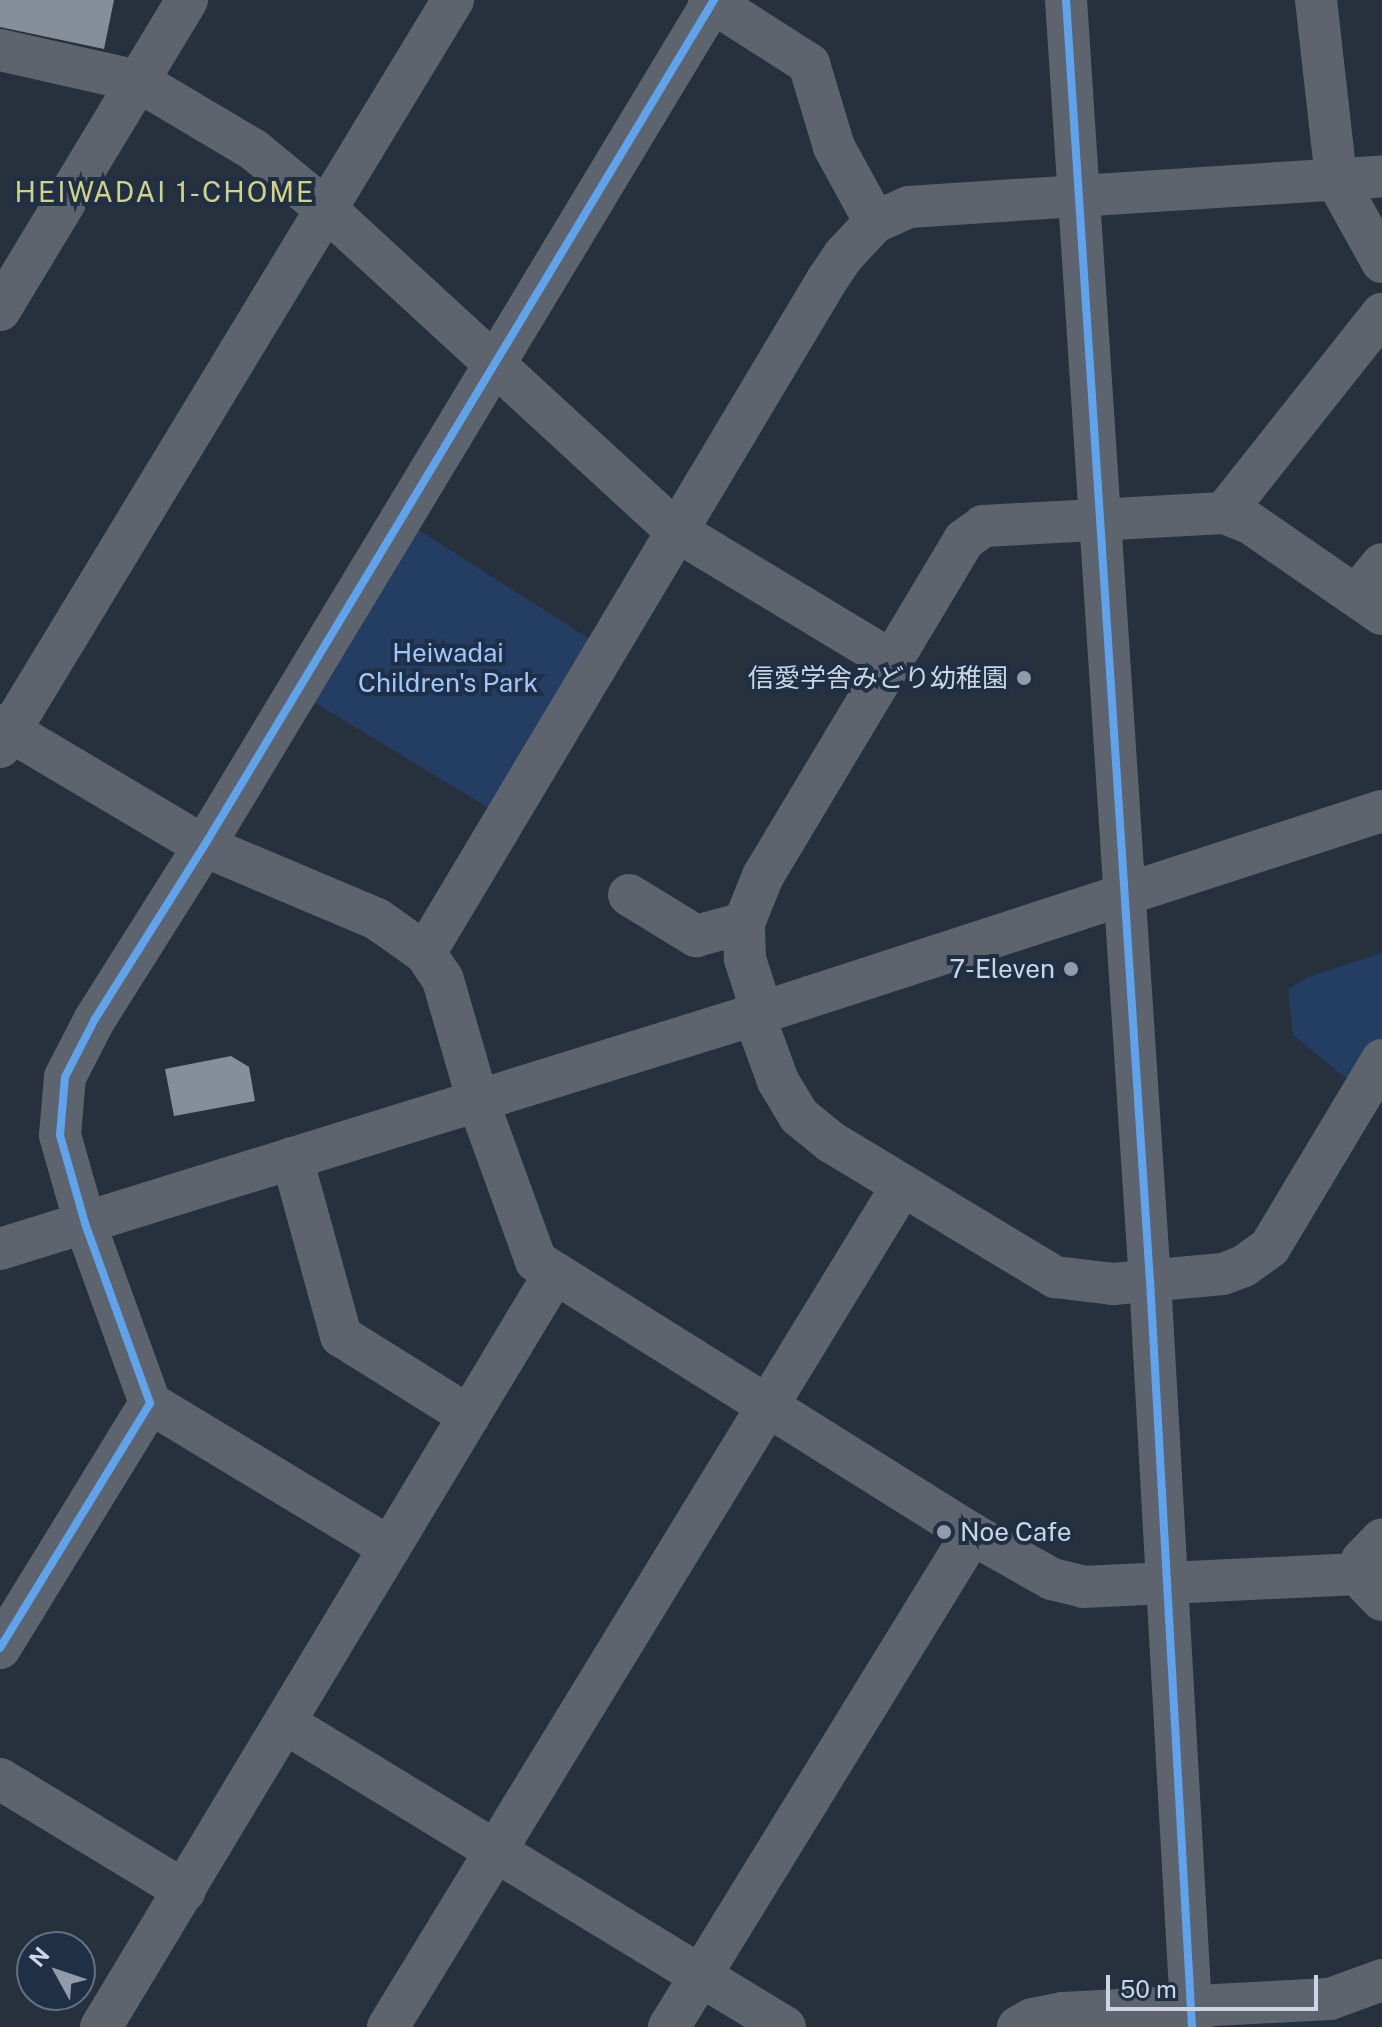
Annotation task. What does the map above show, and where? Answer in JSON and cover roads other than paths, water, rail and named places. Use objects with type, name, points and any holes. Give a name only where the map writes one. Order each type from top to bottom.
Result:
[{"type":"street","points":[[0,310],[187,0]]},
{"type":"street","points":[[453,0],[3,734],[204,846],[377,919],[425,953],[443,980],[478,1101],[536,1261],[972,1534],[1052,1579],[1083,1587],[1167,1582],[1370,1587],[1362,1560],[1382,1539]]},
{"type":"street","points":[[1066,0],[1150,1280],[1191,2016]]},
{"type":"street","points":[[1316,0],[1336,179],[1382,262]]},
{"type":"street","points":[[390,1548],[150,1403],[85,1223],[60,1135],[65,1077],[95,1019],[204,846],[712,1],[809,64],[834,147],[875,222]]},
{"type":"street","points":[[0,50],[138,81],[254,150],[327,210],[492,365],[675,530],[892,661]]},
{"type":"street","points":[[425,953],[827,280],[844,255],[875,222],[908,207],[1382,176]]},
{"type":"street","points":[[1224,513],[1382,314]]},
{"type":"street","points":[[1381,1062],[1270,1247],[1244,1266],[1223,1274],[1113,1284],[1055,1277],[831,1142],[799,1116],[778,1081],[758,1013],[745,959],[744,923],[763,876],[964,540],[983,526],[1224,513],[1250,523],[1369,605],[1382,564]]},
{"type":"street","points":[[0,1249],[758,1013],[1382,811]]},
{"type":"street","points":[[629,895],[696,936],[744,923]]},
{"type":"street","points":[[292,1158],[341,1336],[469,1416]]},
{"type":"street","points":[[388,2027],[902,1186]]},
{"type":"street","points":[[101,2027],[555,1273]]},
{"type":"street","points":[[0,1648],[150,1403]]},
{"type":"street","points":[[669,2027],[972,1534]]},
{"type":"street","points":[[285,1723],[785,2027]]},
{"type":"street","points":[[0,1779],[185,1891]]},
{"type":"street","points":[[1018,2027],[1032,2019],[1063,2013],[1191,2016],[1330,1999],[1382,1980]]},
{"type":"place","name":"信愛学舎みどり幼稚園","points":[[1024,678]]},
{"type":"place","name":"7-Eleven","points":[[1071,969]]},
{"type":"place","name":"Noe Cafe","points":[[944,1532]]},
{"type":"district","name":"HEIWADAI 1-CHOME","points":[[165,192]]},
{"type":"park label","name":"Heiwadai Children's Park","points":[[448,668]]}]
